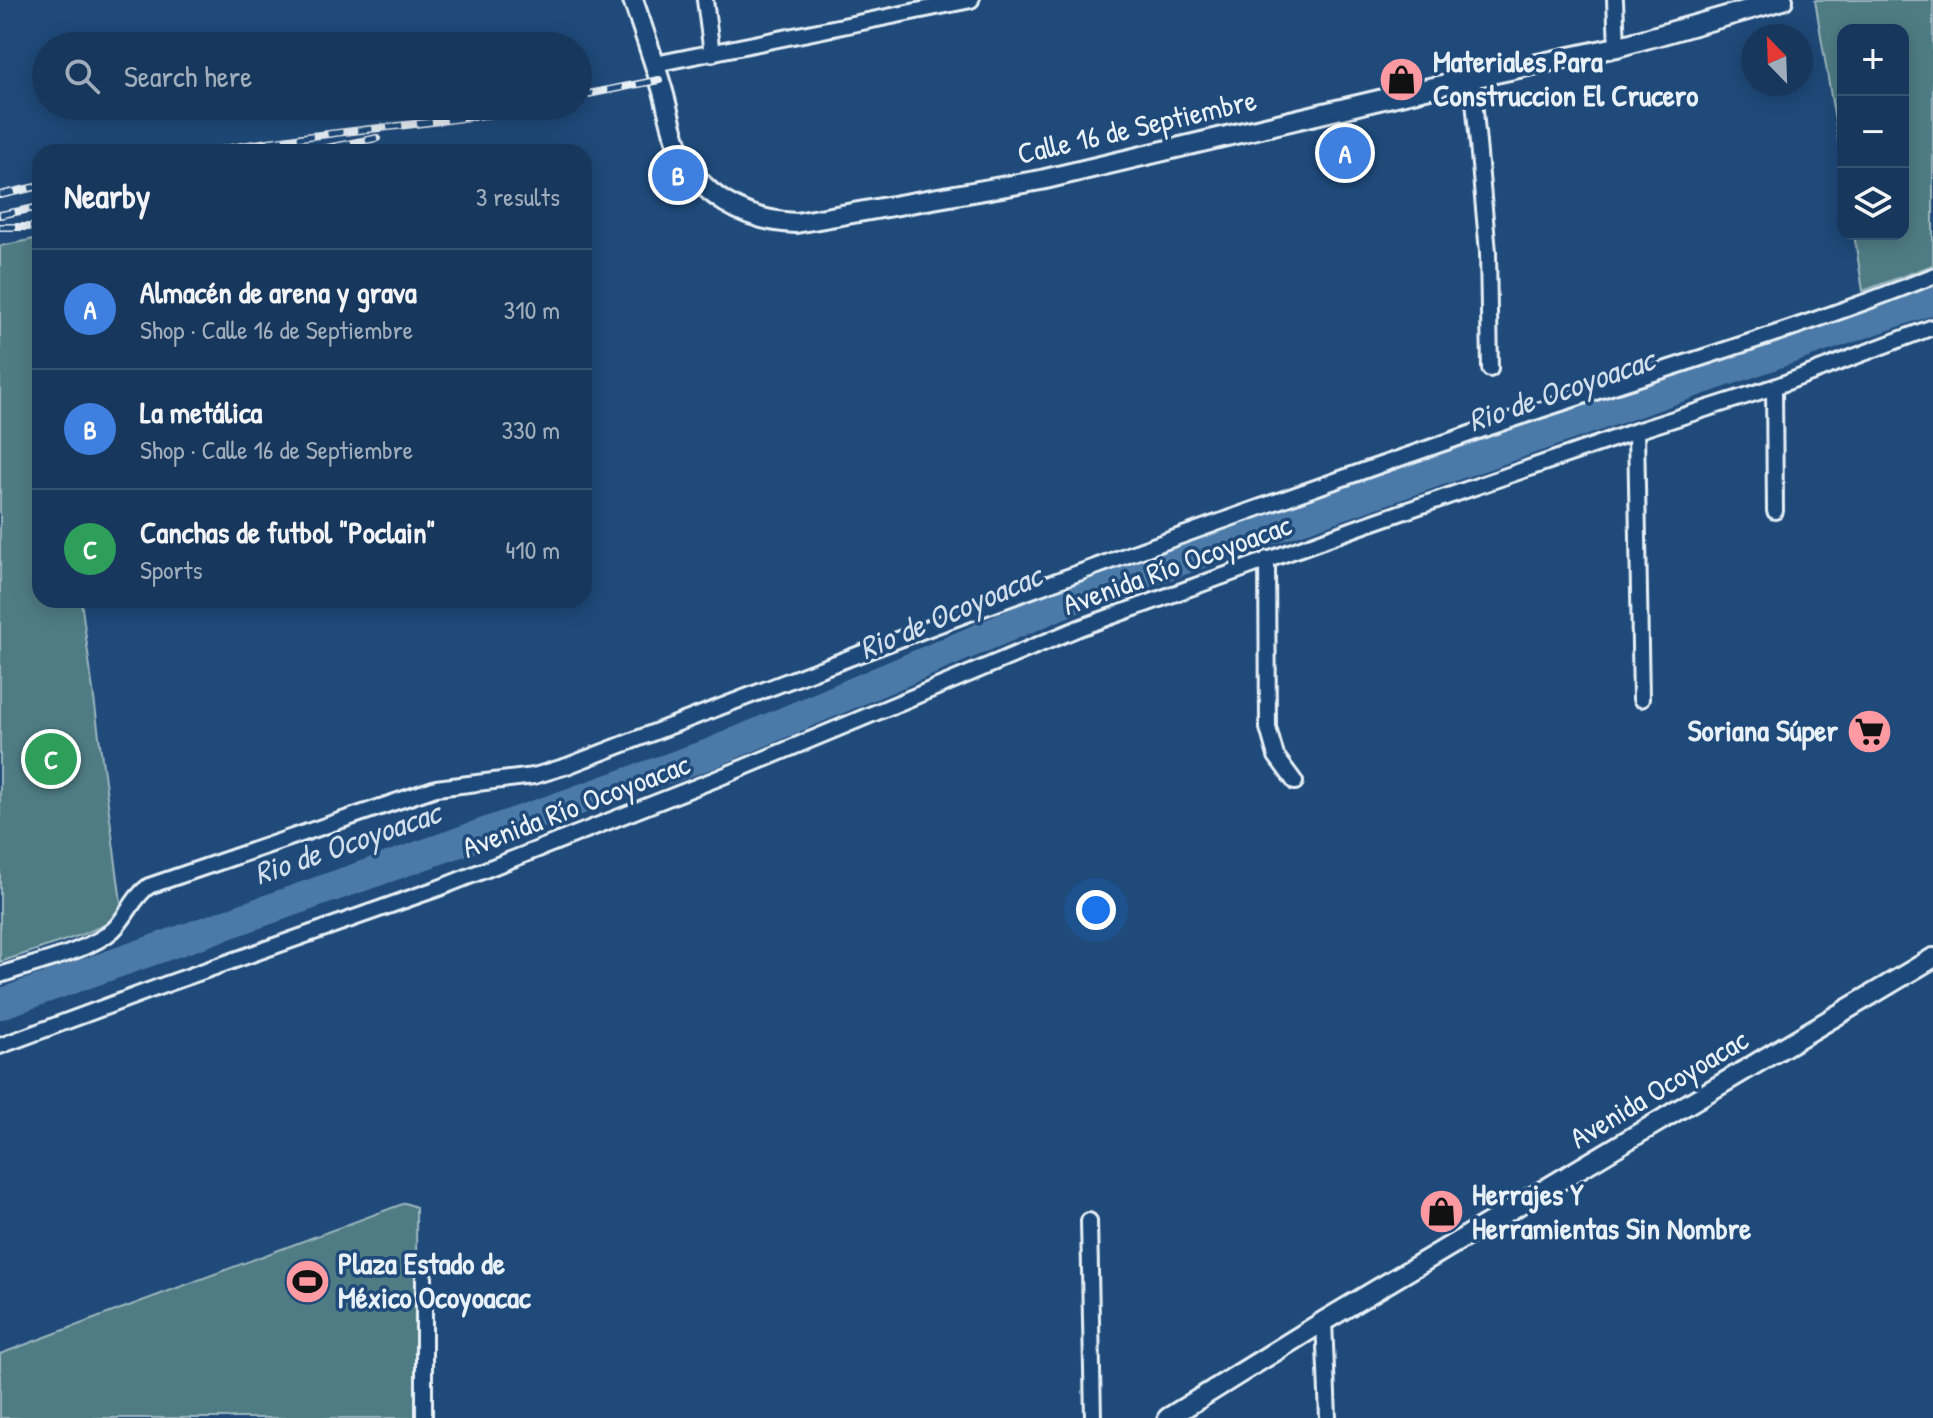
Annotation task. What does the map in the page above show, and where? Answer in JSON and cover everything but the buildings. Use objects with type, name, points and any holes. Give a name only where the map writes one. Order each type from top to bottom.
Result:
[{"type":"main road","name":"Calle 16 de Septiembre","points":[[633,0],[680,151],[690,169],[725,204],[777,222],[796,223],[1041,180],[1683,31],[1783,0]]},
{"type":"main road","name":"Avenida Ocoyoacac","points":[[1168,1418],[1324,1321],[1933,958]]},
{"type":"street","points":[[705,0],[712,54]]},
{"type":"street","points":[[655,64],[971,0]]},
{"type":"street","points":[[1615,0],[1617,47]]},
{"type":"street","points":[[1472,78],[1488,252],[1490,369]]},
{"type":"street","points":[[0,975],[99,940],[112,931],[135,898],[149,886],[436,788],[534,776],[567,766],[848,656],[1318,487],[1869,302],[1933,276]]},
{"type":"street","name":"Avenida Río Ocoyoacac","points":[[0,1046],[439,888],[716,779],[1065,633],[1267,559],[1636,431],[1774,387],[1933,327]]},
{"type":"street","points":[[1774,387],[1775,511]]},
{"type":"street","points":[[1636,431],[1641,699]]},
{"type":"street","points":[[1267,559],[1268,728],[1276,756],[1295,782]]},
{"type":"street","points":[[1089,1221],[1093,1418]]},
{"type":"street","points":[[424,1277],[424,1418]]},
{"type":"street","points":[[1324,1321],[1328,1418]]},
{"type":"green space","points":[[1815,0],[1933,0],[1933,265],[1863,291],[1855,240],[1909,240],[1909,24],[1837,24],[1837,133]]},
{"type":"green space","points":[[32,239],[32,608],[82,608],[123,917],[81,935],[0,962],[0,246]]},
{"type":"green space","name":"Plaza Estado de México Ocoyoacac","points":[[405,1203],[416,1207],[417,1418],[0,1418],[0,1354]]},
{"type":"waterway","name":"Rio de Ocoyoacac","points":[[0,1004],[709,754],[1084,594],[1933,299]]},
{"type":"railway","points":[[592,93],[659,80]]},
{"type":"railway","points":[[257,144],[448,120]]},
{"type":"railway","points":[[347,144],[377,138]]},
{"type":"railway","points":[[0,195],[32,188]]},
{"type":"railway","points":[[0,215],[32,209]]},
{"type":"railway","points":[[0,227],[32,227]]},
{"type":"place","name":"Materiales Para Construccion El Crucero","points":[[1402,79]]},
{"type":"place","name":"Almacén de arena y grava","points":[[1345,153]]},
{"type":"place","name":"La metálica","points":[[678,175]]},
{"type":"place","name":"Soriana Súper","points":[[1869,731]]},
{"type":"place","name":"Canchas de futbol \"Poclain\"","points":[[51,759]]},
{"type":"place","name":"Herrajes Y Herramientas Sin Nombre","points":[[1441,1212]]},
{"type":"place","name":"Plaza Estado de México Ocoyoacac","points":[[307,1281]]}]
